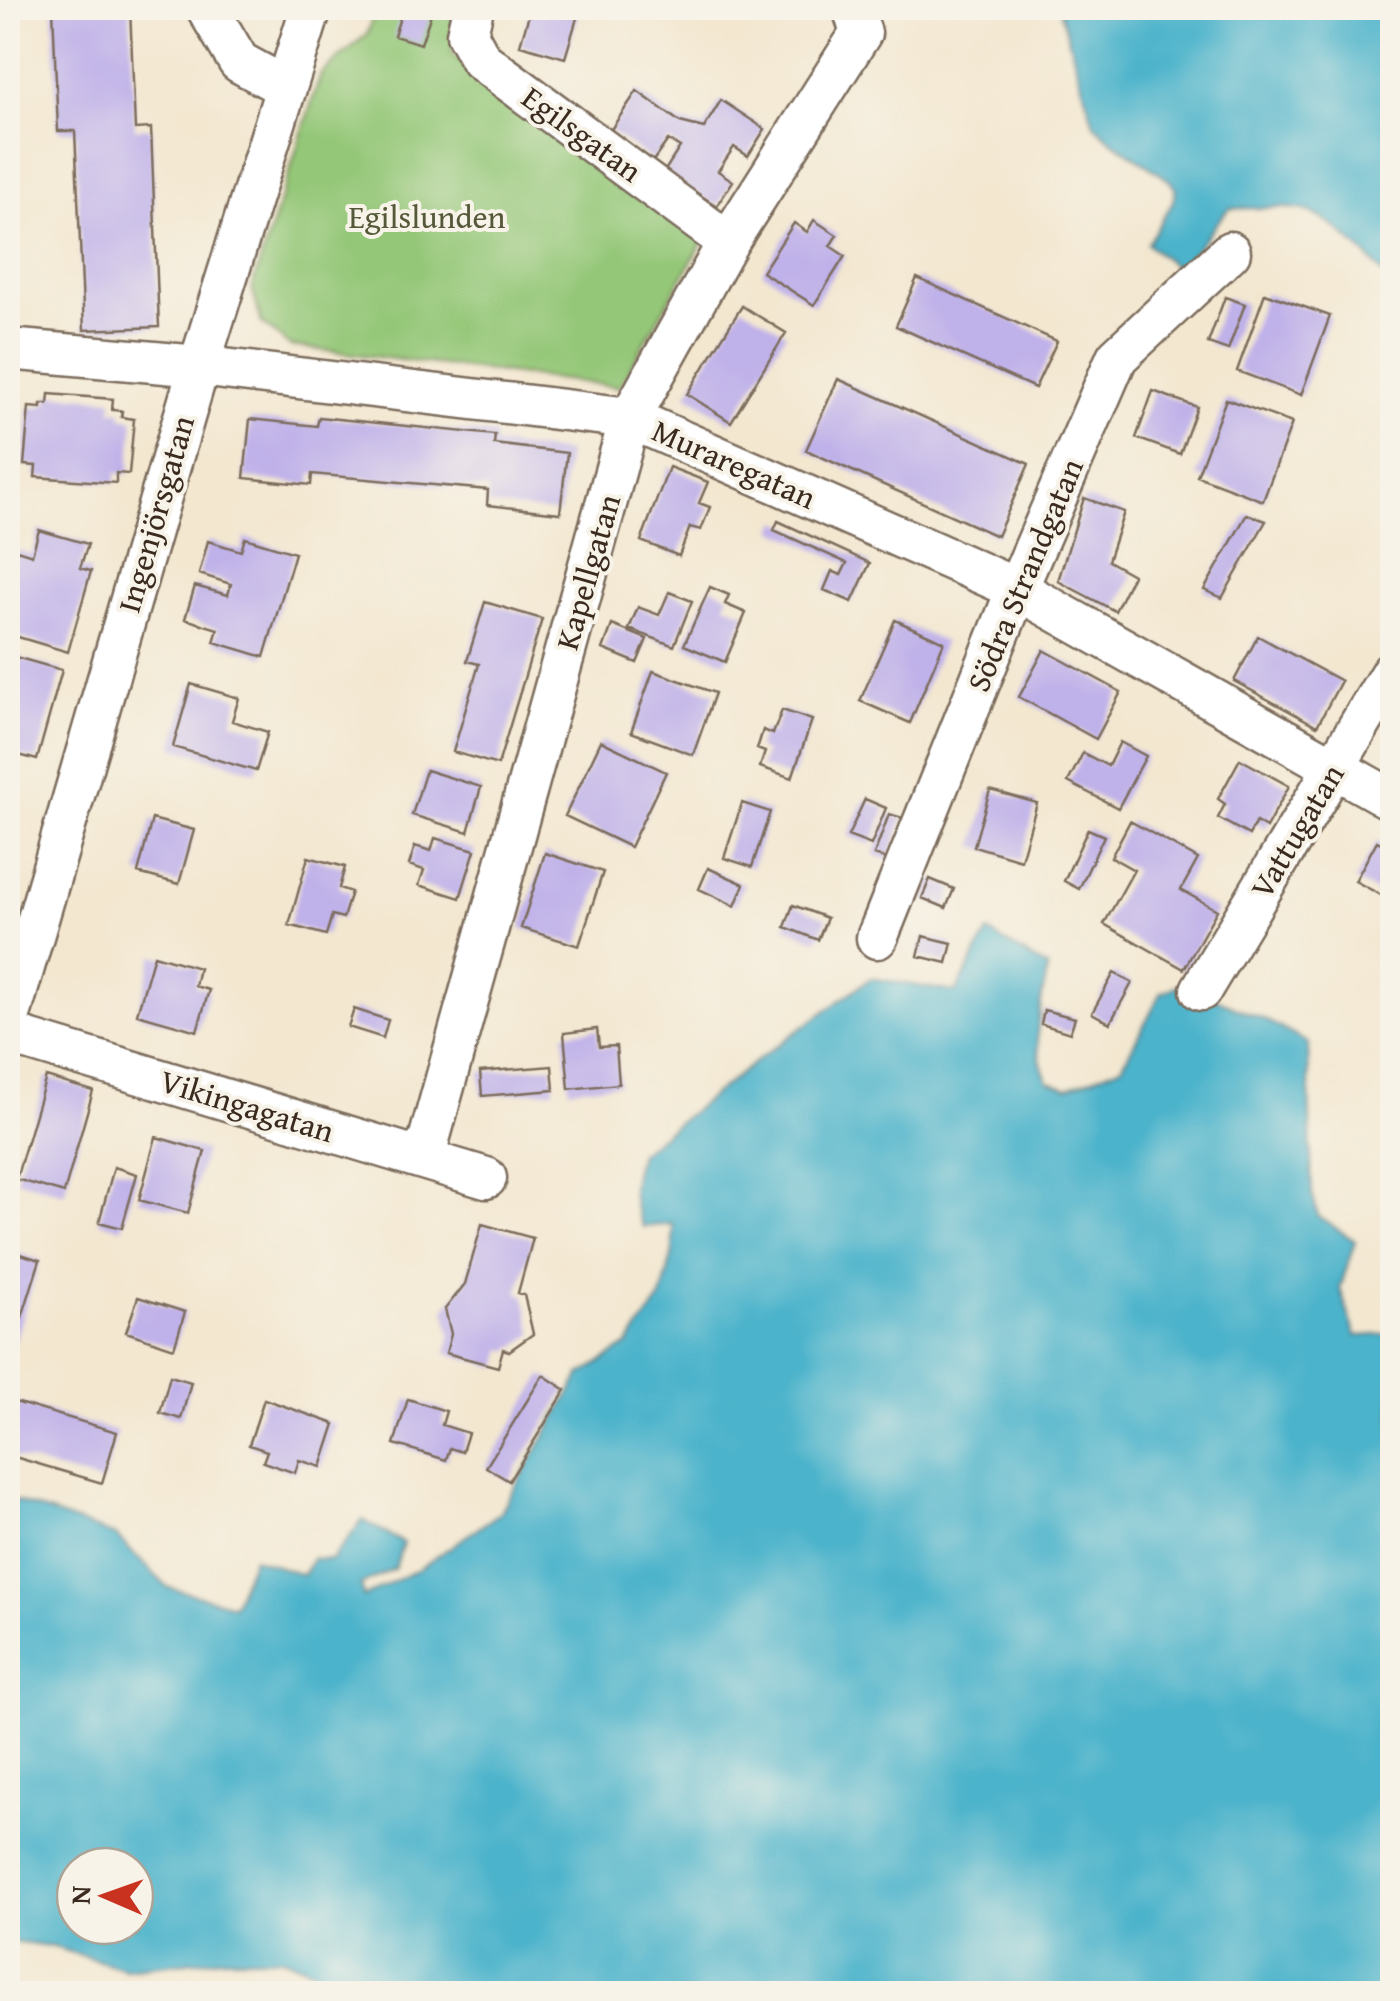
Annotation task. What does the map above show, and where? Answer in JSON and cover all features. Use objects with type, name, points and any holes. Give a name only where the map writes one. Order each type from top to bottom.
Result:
[{"type":"street","points":[[207,8],[239,62],[285,87]]},
{"type":"street","name":"Ingenjörsgatan","points":[[8,1022],[199,366],[311,8]]},
{"type":"street","name":"Egilsgatan","points":[[473,8],[466,34],[480,60],[728,242]]},
{"type":"street","name":"Kapellgatan","points":[[424,1158],[630,418],[858,20]]},
{"type":"street","name":"Södra Strandgatan","points":[[877,938],[1017,589],[1117,358],[1230,252]]},
{"type":"street","name":"Muraregatan","points":[[8,349],[199,366],[630,418],[1017,589],[1392,800]]},
{"type":"street","name":"Vattugatan","points":[[1201,990],[1392,672]]},
{"type":"street","name":"Vikingagatan","points":[[8,1034],[486,1178]]},
{"type":"green space","name":"Egilslunden","points":[[376,8],[461,8],[452,54],[704,240],[619,387],[290,346],[261,322],[252,287],[321,74],[367,34]]},
{"type":"water","points":[[1059,8],[1392,8],[1392,289],[1378,268],[1342,233],[1299,209],[1229,208],[1179,270],[1147,244],[1172,204],[1176,190],[1170,181],[1094,124]]},
{"type":"water","points":[[988,932],[1048,968],[1038,1025],[1039,1053],[1048,1081],[1068,1088],[1122,1066],[1161,993],[1181,984],[1308,1043],[1312,1193],[1318,1216],[1355,1241],[1340,1289],[1356,1336],[1392,1334],[1392,1993],[349,1994],[344,1982],[282,1958],[223,1958],[125,1969],[54,1947],[8,1942],[8,1498],[116,1536],[167,1587],[233,1605],[253,1558],[303,1575],[313,1558],[331,1560],[363,1520],[403,1543],[395,1568],[361,1585],[363,1597],[420,1568],[500,1513],[581,1375],[628,1345],[661,1298],[673,1252],[673,1224],[643,1227],[632,1191],[639,1153],[871,978],[956,992]]},
{"type":"building","points":[[53,8],[130,8],[135,129],[151,128],[159,327],[84,330],[75,131],[58,131]]},
{"type":"building","points":[[403,8],[433,8],[421,44],[394,36]]},
{"type":"building","points":[[531,8],[580,8],[565,58],[520,45]]},
{"type":"building","points":[[637,91],[680,122],[704,128],[721,100],[765,129],[748,156],[734,147],[718,171],[733,181],[717,206],[664,172],[680,147],[668,140],[653,161],[610,131]]},
{"type":"building","points":[[814,220],[837,235],[830,246],[845,256],[814,305],[762,272],[794,223],[807,232]]},
{"type":"building","points":[[917,278],[1057,341],[1035,388],[896,326]]},
{"type":"building","points":[[1265,293],[1330,316],[1301,395],[1237,371]]},
{"type":"building","points":[[1225,297],[1245,304],[1228,350],[1208,343]]},
{"type":"building","points":[[742,306],[786,333],[731,422],[687,394]]},
{"type":"building","points":[[838,379],[1029,464],[997,536],[806,450]]},
{"type":"building","points":[[1153,391],[1197,407],[1180,454],[1136,438]]},
{"type":"building","points":[[49,394],[113,399],[112,410],[122,411],[121,417],[134,419],[129,474],[116,473],[116,483],[35,477],[36,466],[24,465],[29,407],[48,404]]},
{"type":"building","points":[[1226,399],[1292,423],[1263,501],[1197,476]]},
{"type":"building","points":[[8,412],[17,413],[13,471],[8,470]]},
{"type":"building","points":[[319,417],[495,435],[494,444],[567,453],[560,513],[487,505],[488,490],[312,474],[311,485],[244,478],[250,419],[317,426]]},
{"type":"building","points":[[669,467],[708,482],[699,503],[710,507],[701,530],[690,527],[679,556],[641,541]]},
{"type":"building","points":[[1084,498],[1124,512],[1108,561],[1133,575],[1115,611],[1058,581]]},
{"type":"building","points":[[1247,514],[1266,521],[1222,598],[1204,590]]},
{"type":"building","points":[[778,521],[870,563],[852,602],[824,590],[832,571],[841,575],[847,563],[774,530]]},
{"type":"building","points":[[39,530],[88,544],[80,568],[91,571],[68,652],[8,634],[8,581],[17,550],[32,555]]},
{"type":"building","points":[[245,538],[295,553],[264,657],[214,642],[218,629],[185,619],[195,586],[228,595],[231,584],[199,574],[208,541],[241,551]]},
{"type":"building","points":[[710,587],[729,595],[725,604],[746,613],[725,662],[684,645]]},
{"type":"building","points":[[669,592],[692,601],[674,646],[629,629],[638,607],[659,615]]},
{"type":"building","points":[[485,602],[542,619],[498,765],[453,752],[479,664],[467,661]]},
{"type":"building","points":[[895,620],[944,642],[910,723],[860,701]]},
{"type":"building","points":[[612,625],[647,639],[637,663],[603,649]]},
{"type":"building","points":[[1258,636],[1341,681],[1317,726],[1234,681]]},
{"type":"building","points":[[1044,650],[1121,692],[1096,739],[1019,697]]},
{"type":"building","points":[[12,656],[62,670],[37,760],[8,752],[8,670]]},
{"type":"building","points":[[653,671],[715,693],[693,755],[631,732]]},
{"type":"building","points":[[191,684],[239,698],[232,721],[268,732],[256,771],[173,747]]},
{"type":"building","points":[[782,710],[812,720],[792,778],[760,767],[765,752],[757,749],[763,730],[773,734]]},
{"type":"building","points":[[601,741],[666,772],[630,847],[565,816]]},
{"type":"building","points":[[1120,742],[1146,756],[1118,808],[1068,782],[1083,753],[1108,766]]},
{"type":"building","points":[[1240,759],[1289,786],[1266,828],[1256,822],[1249,835],[1218,818],[1225,804],[1218,799]]},
{"type":"building","points":[[426,770],[481,787],[468,832],[412,815]]},
{"type":"building","points":[[990,790],[1037,803],[1021,860],[974,846]]},
{"type":"building","points":[[865,799],[886,808],[871,845],[848,836]]},
{"type":"building","points":[[742,803],[770,812],[752,867],[724,858]]},
{"type":"building","points":[[889,814],[903,818],[889,860],[874,855]]},
{"type":"building","points":[[152,819],[194,830],[179,884],[138,873]]},
{"type":"building","points":[[1130,821],[1198,859],[1181,890],[1217,910],[1184,969],[1104,924],[1134,870],[1111,857]]},
{"type":"building","points":[[1088,829],[1104,836],[1079,889],[1064,881]]},
{"type":"building","points":[[435,838],[475,850],[460,898],[419,885],[424,870],[409,865],[415,846],[431,851]]},
{"type":"building","points":[[1377,841],[1392,849],[1392,901],[1355,881]]},
{"type":"building","points":[[545,853],[603,872],[579,946],[521,928]]},
{"type":"building","points":[[308,857],[345,867],[339,888],[351,892],[343,918],[332,915],[326,935],[289,925]]},
{"type":"building","points":[[708,868],[744,884],[735,906],[699,889]]},
{"type":"building","points":[[930,879],[954,889],[946,908],[922,898]]},
{"type":"building","points":[[793,905],[827,918],[818,940],[785,927]]},
{"type":"building","points":[[923,936],[952,943],[947,963],[918,956]]},
{"type":"building","points":[[154,955],[199,968],[195,986],[209,990],[197,1031],[137,1014]]},
{"type":"building","points":[[1114,973],[1132,983],[1110,1023],[1092,1013]]},
{"type":"building","points":[[354,1009],[388,1020],[383,1038],[348,1027]]},
{"type":"building","points":[[1044,1010],[1075,1018],[1070,1033],[1041,1024]]},
{"type":"building","points":[[597,1029],[599,1047],[616,1046],[619,1084],[569,1089],[564,1033]]},
{"type":"building","points":[[552,1066],[554,1090],[482,1096],[480,1072]]},
{"type":"building","points":[[46,1077],[93,1091],[64,1193],[16,1179]]},
{"type":"building","points":[[156,1137],[205,1151],[188,1213],[139,1200]]},
{"type":"building","points":[[114,1167],[137,1174],[122,1228],[99,1222]]},
{"type":"building","points":[[482,1224],[533,1238],[518,1293],[524,1295],[533,1334],[509,1351],[503,1349],[498,1367],[446,1353],[451,1334],[445,1309],[465,1284]]},
{"type":"building","points":[[8,1250],[40,1260],[14,1343],[8,1341]]},
{"type":"building","points":[[138,1297],[185,1312],[174,1348],[126,1332]]},
{"type":"building","points":[[543,1375],[566,1390],[509,1481],[486,1467]]},
{"type":"building","points":[[170,1376],[191,1382],[181,1419],[160,1413]]},
{"type":"building","points":[[264,1399],[335,1424],[321,1467],[299,1460],[295,1473],[263,1462],[267,1451],[249,1445]]},
{"type":"building","points":[[408,1399],[446,1411],[442,1425],[468,1433],[462,1452],[450,1448],[446,1460],[394,1444]]},
{"type":"building","points":[[15,1402],[117,1432],[102,1483],[8,1455],[8,1427]]}]
